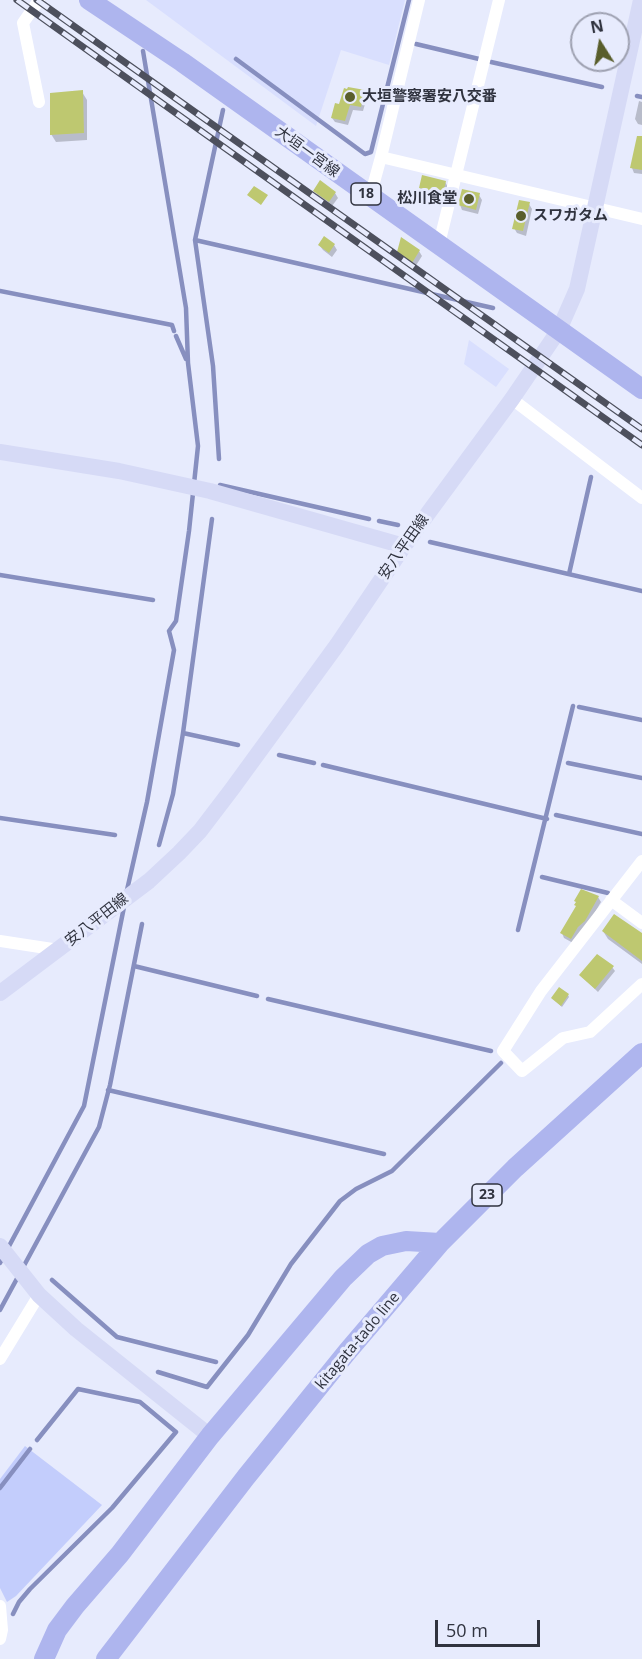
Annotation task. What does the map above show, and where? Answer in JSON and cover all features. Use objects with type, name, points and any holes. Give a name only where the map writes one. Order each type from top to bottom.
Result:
[{"type":"main road","name":"大垣一宮線","points":[[89,0],[182,62],[642,389]]},
{"type":"main road","name":"安八平田線","points":[[0,993],[149,881],[186,846],[232,789],[337,645],[404,546],[512,399],[559,330],[577,289],[641,5]]},
{"type":"main road","points":[[0,452],[108,469],[210,491],[404,546]]},
{"type":"main road","name":"kitagata-tado line","points":[[106,1659],[246,1477],[354,1344],[440,1244],[514,1167],[642,1053]]},
{"type":"main road","points":[[44,1659],[57,1630],[75,1606],[120,1554],[210,1436],[343,1278],[368,1254],[382,1246],[406,1241],[440,1244]]},
{"type":"main road","points":[[0,1246],[39,1295],[76,1329],[210,1436]]},
{"type":"main road","points":[[58,1659],[63,1631],[75,1606]]},
{"type":"street","points":[[39,0],[23,23],[39,102]]},
{"type":"street","points":[[369,197],[419,0]]},
{"type":"street","points":[[439,244],[499,0]]},
{"type":"street","points":[[381,157],[642,219]]},
{"type":"street","points":[[512,399],[642,498]]},
{"type":"street","points":[[642,861],[541,992],[503,1051],[522,1071],[563,1038],[590,1032],[642,984]]},
{"type":"street","points":[[611,900],[642,922]]},
{"type":"street","points":[[0,941],[58,950]]},
{"type":"street","points":[[0,1359],[39,1295]]},
{"type":"street","points":[[0,1606],[3,1630],[0,1639]]},
{"type":"shaded area","points":[[146,0],[405,0],[389,65],[341,50],[316,126]]},
{"type":"shaded area","points":[[469,340],[509,369],[496,387],[464,364]]},
{"type":"shaded area","points":[[25,1446],[102,1505],[16,1596],[7,1602],[0,1588],[0,1479]]},
{"type":"building","points":[[344,88],[365,90],[361,107],[350,105],[345,121],[331,118],[335,103],[339,104]]},
{"type":"building","points":[[83,90],[84,133],[50,135],[50,93]]},
{"type":"building","points":[[637,136],[642,136],[642,170],[630,168]]},
{"type":"building","points":[[422,175],[446,181],[443,194],[419,188]]},
{"type":"building","points":[[320,180],[336,192],[329,202],[313,191]]},
{"type":"building","points":[[254,186],[268,195],[261,205],[247,195]]},
{"type":"building","name":"松川食堂","points":[[462,189],[480,193],[476,210],[458,205]]},
{"type":"building","name":"スワガタム","points":[[519,200],[530,202],[523,231],[512,229]]},
{"type":"building","points":[[324,236],[335,244],[329,253],[318,245]]},
{"type":"building","points":[[401,237],[420,250],[412,263],[397,252]]},
{"type":"building","points":[[581,889],[599,896],[585,921],[578,927],[571,939],[560,933],[576,906],[574,901]]},
{"type":"building","points":[[614,914],[642,933],[642,961],[602,931]]},
{"type":"building","points":[[597,954],[614,966],[595,989],[579,975]]},
{"type":"building","points":[[559,987],[569,994],[561,1006],[551,998]]},
{"type":"waterway","points":[[236,59],[365,154],[371,152],[409,0]]},
{"type":"waterway","points":[[416,44],[479,59]]},
{"type":"waterway","points":[[127,890],[147,802],[174,650],[169,631],[176,621],[198,446],[188,363],[186,308],[143,51]]},
{"type":"waterway","points":[[491,62],[602,87]]},
{"type":"waterway","points":[[637,96],[642,97]]},
{"type":"waterway","points":[[219,459],[213,366],[195,240],[223,110]]},
{"type":"waterway","points":[[195,240],[493,308]]},
{"type":"waterway","points":[[0,291],[172,325],[174,331]]},
{"type":"waterway","points":[[176,336],[186,359]]},
{"type":"waterway","points":[[569,574],[591,477]]},
{"type":"waterway","points":[[220,485],[369,519]]},
{"type":"waterway","points":[[159,845],[173,794],[183,733],[212,519]]},
{"type":"waterway","points":[[379,521],[398,525]]},
{"type":"waterway","points":[[430,542],[642,591]]},
{"type":"waterway","points":[[0,575],[153,600]]},
{"type":"waterway","points":[[518,930],[573,706]]},
{"type":"waterway","points":[[579,707],[642,720]]},
{"type":"waterway","points":[[183,733],[238,745]]},
{"type":"waterway","points":[[279,755],[314,763]]},
{"type":"waterway","points":[[568,763],[642,778]]},
{"type":"waterway","points":[[323,765],[547,819]]},
{"type":"waterway","points":[[556,815],[642,834]]},
{"type":"waterway","points":[[0,818],[115,835]]},
{"type":"waterway","points":[[542,877],[608,893]]},
{"type":"waterway","points":[[0,1263],[84,1106],[124,907]]},
{"type":"waterway","points":[[0,1310],[99,1127],[110,1085],[142,924]]},
{"type":"waterway","points":[[134,966],[257,996]]},
{"type":"waterway","points":[[268,999],[491,1051]]},
{"type":"waterway","points":[[158,1372],[207,1387],[248,1335],[291,1264],[340,1201],[356,1189],[392,1171],[501,1063]]},
{"type":"waterway","points":[[108,1090],[384,1154]]},
{"type":"waterway","points":[[52,1280],[117,1337],[216,1362]]},
{"type":"waterway","points":[[13,1614],[30,1589],[112,1508],[176,1432],[140,1402],[78,1389],[37,1440]]},
{"type":"waterway","points":[[0,1488],[30,1449]]},
{"type":"railway","points":[[17,0],[642,445]]},
{"type":"railway","points":[[37,0],[642,429]]},
{"type":"place","name":"大垣警察署安八交番","points":[[350,97]]},
{"type":"place","name":"松川食堂","points":[[469,199]]},
{"type":"place","name":"スワガタム","points":[[521,216]]}]
